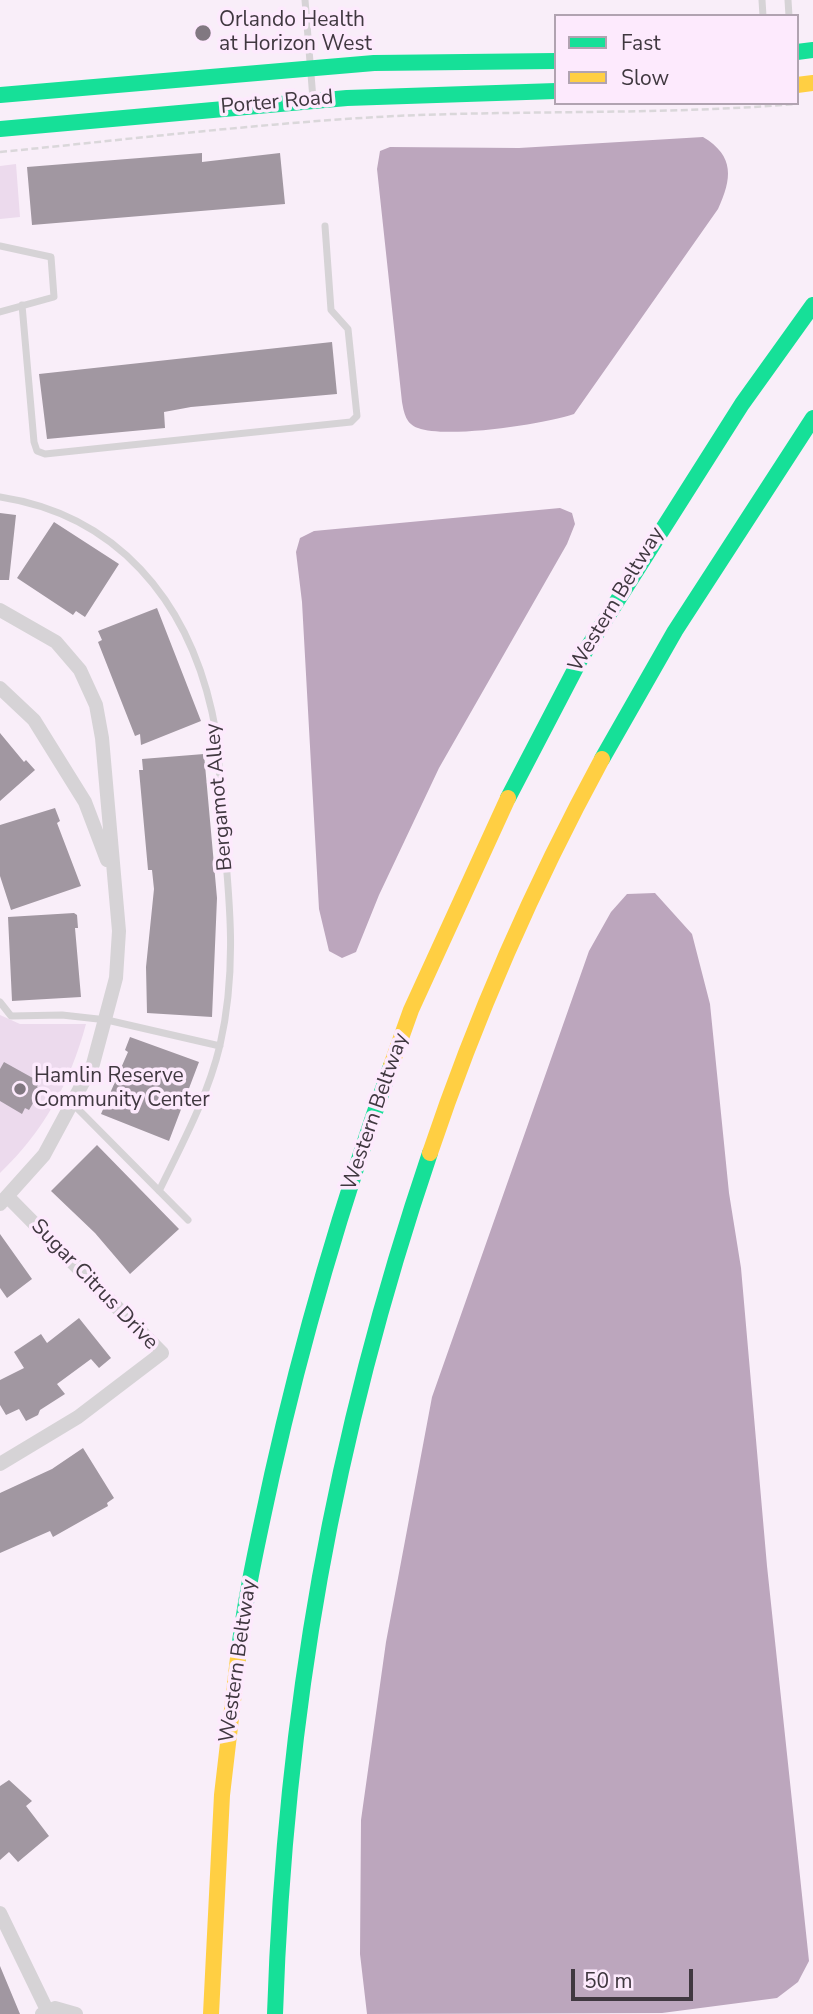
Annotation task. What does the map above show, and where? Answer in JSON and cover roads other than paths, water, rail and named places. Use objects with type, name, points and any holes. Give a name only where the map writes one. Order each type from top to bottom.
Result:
[{"type":"main road","name":"Porter Road","points":[[0,95],[374,62],[554,61]]},
{"type":"main road","points":[[502,91],[533,81],[554,78]]},
{"type":"main road","name":"Porter Road","points":[[0,129],[313,99],[410,93],[554,91]]},
{"type":"main road","name":"Western Beltway","points":[[211,2014],[222,1795],[244,1602],[294,1376],[353,1171],[411,1010],[494,824],[581,658],[742,404],[813,305]]},
{"type":"main road","points":[[275,2014],[285,1808],[310,1613],[351,1414],[391,1273],[440,1121],[512,939],[605,753],[686,610],[813,418]]},
{"type":"street","points":[[0,610],[56,642],[80,670],[96,705],[102,738],[119,931],[116,978],[107,1020],[93,1063],[74,1105],[44,1155],[3,1197]]},
{"type":"street","points":[[0,688],[34,720],[77,790],[113,874]]},
{"type":"street","name":"Sugar Citrus Drive","points":[[0,1464],[78,1417],[162,1353],[3,1197]]},
{"type":"street","points":[[0,1913],[45,2012],[64,2008],[76,2014]]},
{"type":"lane","points":[[305,0],[313,99]]},
{"type":"lane","points":[[22,305],[34,442],[37,451],[44,454],[351,422],[357,416],[350,338],[342,319],[331,310],[325,226]]},
{"type":"lane","points":[[0,246],[51,257],[54,297],[0,312]]},
{"type":"lane","name":"Bergamot Alley","points":[[0,497],[29,501],[73,517],[108,538],[158,587],[195,650],[213,714],[233,929],[232,980],[219,1046],[197,1114],[159,1191]]},
{"type":"lane","points":[[0,1002],[11,1016],[62,1015],[107,1020],[219,1046]]},
{"type":"lane","points":[[74,1105],[188,1220]]},
{"type":"place","name":"Orlando Health at Horizon West","points":[[203,33]]},
{"type":"place","name":"Hamlin Reserve Community Center","points":[[20,1089]]}]
